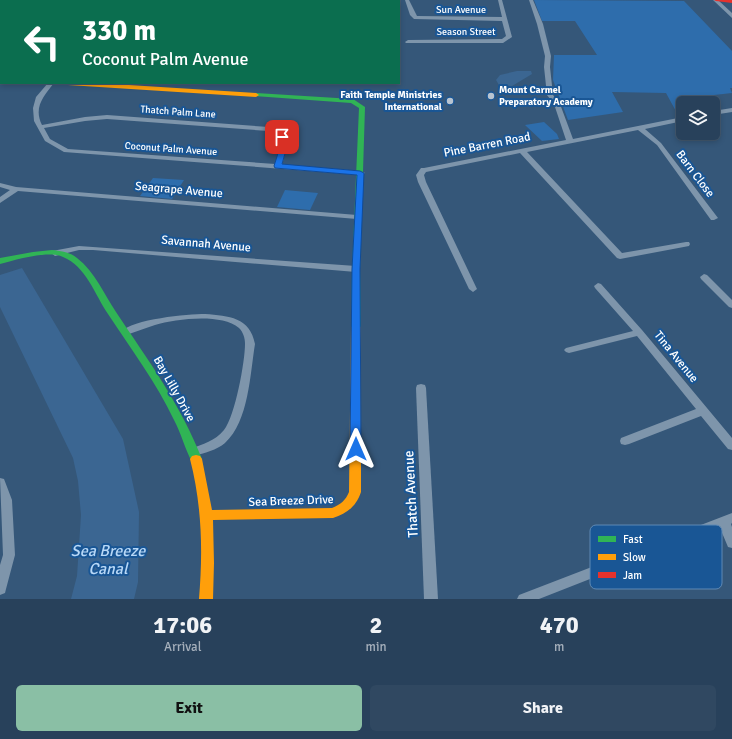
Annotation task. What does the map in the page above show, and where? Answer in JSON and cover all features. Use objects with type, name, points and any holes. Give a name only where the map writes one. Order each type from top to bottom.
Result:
[{"type":"main road","points":[[716,0],[732,1]]},
{"type":"main road","name":"Sea Breeze Drive","points":[[84,84],[353,101],[362,107],[357,217],[354,499],[346,507],[333,513],[208,515]]},
{"type":"main road","name":"Bay Lilly Drive","points":[[24,257],[38,253],[55,253],[70,257],[80,266],[154,374],[174,410],[194,452],[202,481],[208,515],[209,535],[206,599]]},
{"type":"main road","points":[[0,261],[24,257]]},
{"type":"main road","points":[[0,267],[11,264],[24,257]]},
{"type":"street","name":"Sun Avenue","points":[[407,0],[412,14],[416,18],[504,19]]},
{"type":"street","name":"Season Street","points":[[408,42],[504,41],[509,37],[500,0]]},
{"type":"street","points":[[531,0],[540,24],[548,56],[547,67],[550,95],[557,104],[570,141]]},
{"type":"street","points":[[716,0],[732,16]]},
{"type":"street","name":"Coconut Palm Avenue","points":[[50,84],[39,97],[36,108],[37,121],[47,140],[66,151],[360,173]]},
{"type":"street","points":[[720,112],[732,110]]},
{"type":"street","name":"Thatch Palm Lane","points":[[40,127],[85,119],[107,117],[269,129],[278,132],[282,137],[283,150],[278,166]]},
{"type":"street","name":"Pine Barren Road","points":[[473,288],[422,182],[420,175],[424,170],[436,166],[676,120]]},
{"type":"street","name":"Barn Close","points":[[639,128],[659,144],[714,218]]},
{"type":"street","points":[[521,150],[620,256],[686,244]]},
{"type":"street","name":"Seagrape Avenue","points":[[0,185],[16,189],[357,217]]},
{"type":"street","points":[[0,201],[16,189]]},
{"type":"street","name":"Savannah Avenue","points":[[55,253],[79,248],[93,248],[356,269]]},
{"type":"street","points":[[704,277],[732,304]]},
{"type":"street","name":"Tina Avenue","points":[[598,286],[639,332],[732,446]]},
{"type":"street","points":[[126,332],[162,320],[198,317],[220,318],[236,322],[245,327],[249,333],[250,344],[235,422],[227,434],[218,442],[194,452]]},
{"type":"street","points":[[569,350],[639,332]]},
{"type":"street","name":"Thatch Avenue","points":[[421,388],[431,599]]},
{"type":"street","points":[[626,440],[703,411]]},
{"type":"street","points":[[0,482],[6,500],[9,555],[0,589]]},
{"type":"street","points":[[715,525],[728,520],[732,543]]},
{"type":"street","points":[[524,599],[590,573]]},
{"type":"shaded area","points":[[534,0],[684,1],[732,51],[732,88],[730,88],[732,93],[705,96],[676,96],[676,111],[666,93],[612,92],[623,112],[568,120],[553,80],[554,55],[597,55],[575,21],[542,21]]},
{"type":"shaded area","points":[[544,122],[557,134],[559,139],[542,141],[525,125]]},
{"type":"shaded area","points":[[153,178],[184,180],[172,199],[140,196]]},
{"type":"shaded area","points":[[285,190],[318,193],[310,210],[277,207]]},
{"type":"water","points":[[517,71],[531,71],[532,74],[512,86],[499,85],[496,80],[500,75]]},
{"type":"water","name":"Sea Breeze Canal","points":[[22,268],[123,439],[139,512],[138,582],[134,599],[71,599],[77,576],[81,515],[78,481],[73,458],[0,307],[0,275]]},
{"type":"traffic: fast","points":[[256,95],[353,101],[362,107],[356,269],[356,327]]},
{"type":"traffic: fast","points":[[0,261],[33,254],[60,253],[73,259],[80,265],[92,280],[111,312],[170,401],[180,420],[196,459]]},
{"type":"traffic: slow","points":[[84,84],[256,95]]},
{"type":"traffic: slow","points":[[208,515],[333,513],[341,510],[350,503],[355,492],[356,327]]},
{"type":"traffic: slow","points":[[196,459],[204,494],[206,511],[208,546],[206,599]]},
{"type":"traffic: jam","points":[[716,0],[732,1]]},
{"type":"place","name":"Mount Carmel Preparatory Academy","points":[[491,96]]},
{"type":"place","name":"Faith Temple Ministries International","points":[[450,101]]},
{"type":"route","points":[[282,137],[283,150],[278,166],[360,173],[356,269],[356,449]]}]
